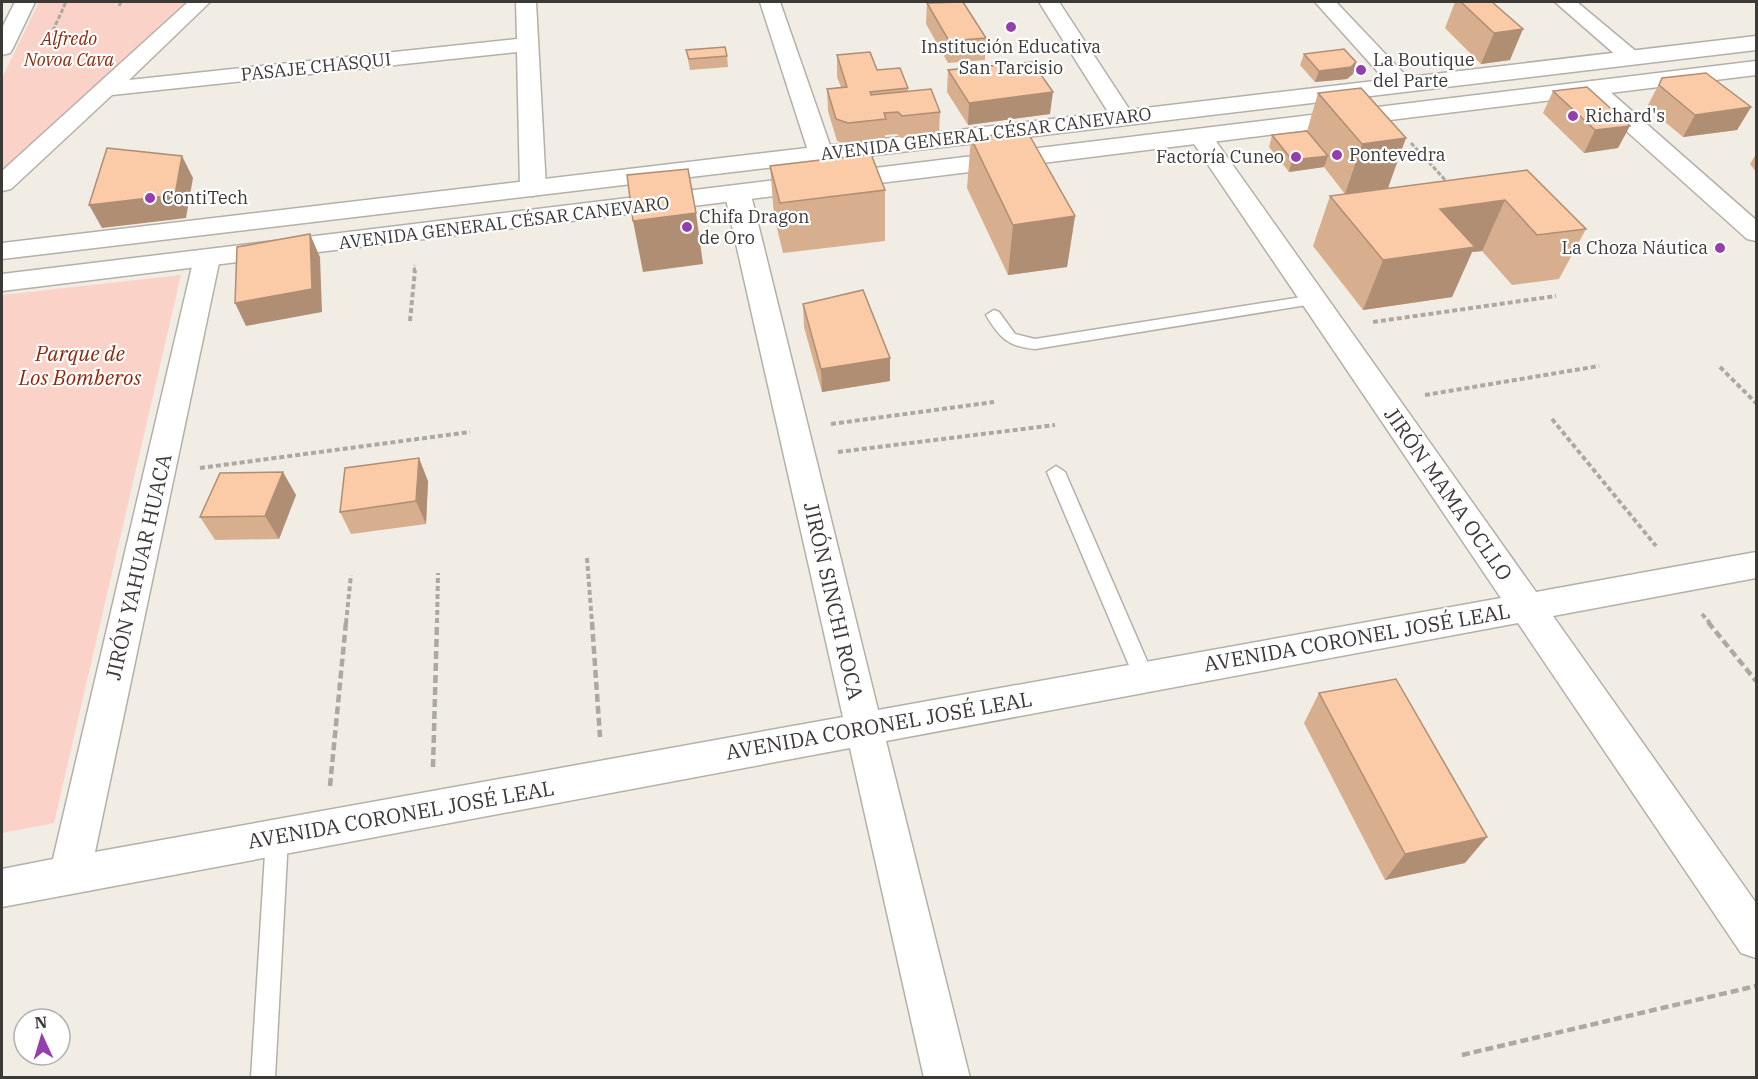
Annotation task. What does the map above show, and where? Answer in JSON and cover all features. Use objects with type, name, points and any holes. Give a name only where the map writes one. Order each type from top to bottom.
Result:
[{"type":"street","points":[[2,48],[25,2]]},
{"type":"street","points":[[2,184],[200,2]]},
{"type":"street","points":[[526,2],[533,188]]},
{"type":"street","points":[[770,2],[821,154]]},
{"type":"street","points":[[1049,2],[1123,118]]},
{"type":"street","points":[[1325,2],[1402,85]]},
{"type":"street","points":[[1565,2],[1633,58]]},
{"type":"street","name":"AVENIDA GENERAL CÉSAR CANEVARO","points":[[2,251],[1756,43]]},
{"type":"street","name":"PASAJE CHASQUI","points":[[104,89],[528,44]]},
{"type":"street","name":"AVENIDA GENERAL CÉSAR CANEVARO","points":[[2,283],[738,195],[1756,68]]},
{"type":"street","points":[[1592,88],[1756,233]]},
{"type":"street","name":"JIRÓN MAMA OCLLO","points":[[1202,138],[1756,938]]},
{"type":"street","name":"JIRÓN SINCHI ROCA","points":[[738,195],[947,1077]]},
{"type":"street","name":"JIRÓN YAHUAR HUACA","points":[[70,875],[207,258]]},
{"type":"street","name":"AVENIDA CORONEL JOSÉ LEAL","points":[[2,888],[1756,565]]},
{"type":"lane","points":[[994,315],[1007,338],[1018,344],[1035,344],[1314,300]]},
{"type":"lane","points":[[1056,472],[1144,677]]},
{"type":"lane","points":[[263,1077],[277,837]]},
{"type":"path","points":[[50,37],[66,2]]},
{"type":"path","points":[[119,6],[121,2]]},
{"type":"path","points":[[1386,115],[1454,190]]},
{"type":"path","points":[[410,321],[419,233]]},
{"type":"path","points":[[1333,327],[1556,296]]},
{"type":"path","points":[[1385,402],[1599,366]]},
{"type":"path","points":[[1720,367],[1756,403]]},
{"type":"path","points":[[796,443],[994,402]]},
{"type":"path","points":[[1552,419],[1756,681]]},
{"type":"path","points":[[796,443],[1055,425]]},
{"type":"path","points":[[159,473],[470,432]]},
{"type":"path","points":[[587,558],[603,777]]},
{"type":"path","points":[[432,809],[438,573]]},
{"type":"path","points":[[326,829],[351,575]]},
{"type":"path","points":[[1462,1055],[1756,986]]},
{"type":"green space","name":"Alfredo Novoa Cava","points":[[39,2],[191,2],[2,176],[2,78]]},
{"type":"green space","name":"Parque de Los Bomberos","points":[[181,275],[54,823],[2,833],[2,295]]},
{"type":"building","points":[[963,2],[986,38],[949,41],[927,3]]},
{"type":"building","points":[[1461,2],[1492,2],[1523,29],[1494,33]]},
{"type":"building","points":[[725,47],[727,56],[689,59],[686,50]]},
{"type":"building","points":[[1344,49],[1356,62],[1351,67],[1319,71],[1304,54]]},
{"type":"building","points":[[870,52],[877,70],[900,68],[908,88],[870,92],[871,95],[931,89],[940,112],[902,116],[898,112],[884,113],[886,119],[848,123],[836,119],[827,89],[847,87],[837,55]]},
{"type":"building","points":[[1032,62],[1053,92],[969,103],[948,70]]},
{"type":"building","points":[[1706,73],[1751,107],[1695,115],[1659,85],[1662,78]]},
{"type":"building","points":[[1587,87],[1630,126],[1595,130],[1553,91]]},
{"type":"building","points":[[1361,88],[1406,138],[1362,144],[1318,93]]},
{"type":"building","points":[[1027,131],[1075,216],[1013,225],[971,138]]},
{"type":"building","points":[[1307,131],[1328,156],[1292,160],[1272,135]]},
{"type":"building","points":[[107,148],[182,156],[175,195],[89,205]]},
{"type":"building","points":[[871,154],[885,190],[780,203],[770,166]]},
{"type":"building","points":[[688,169],[696,213],[633,221],[627,175]]},
{"type":"building","points":[[1527,170],[1586,229],[1537,235],[1505,200],[1440,209],[1475,247],[1383,260],[1330,196]]},
{"type":"building","points":[[310,234],[312,289],[235,303],[237,247]]},
{"type":"building","points":[[863,290],[890,358],[821,369],[803,304]]},
{"type":"building","points":[[419,458],[416,501],[340,512],[345,468]]},
{"type":"building","points":[[283,472],[265,516],[200,517],[220,473]]},
{"type":"building","points":[[1396,679],[1487,837],[1405,854],[1319,693]]},
{"type":"place","name":"Institución Educativa San Tarcisio","points":[[1011,27]]},
{"type":"place","name":"La Boutique del Parte","points":[[1361,70]]},
{"type":"place","name":"Richard's","points":[[1573,116]]},
{"type":"place","name":"Pontevedra","points":[[1337,155]]},
{"type":"place","name":"Factoría Cuneo","points":[[1296,157]]},
{"type":"place","name":"ContiTech","points":[[150,198]]},
{"type":"place","name":"Chifa Dragon de Oro","points":[[687,227]]},
{"type":"place","name":"La Choza Náutica","points":[[1720,248]]}]
